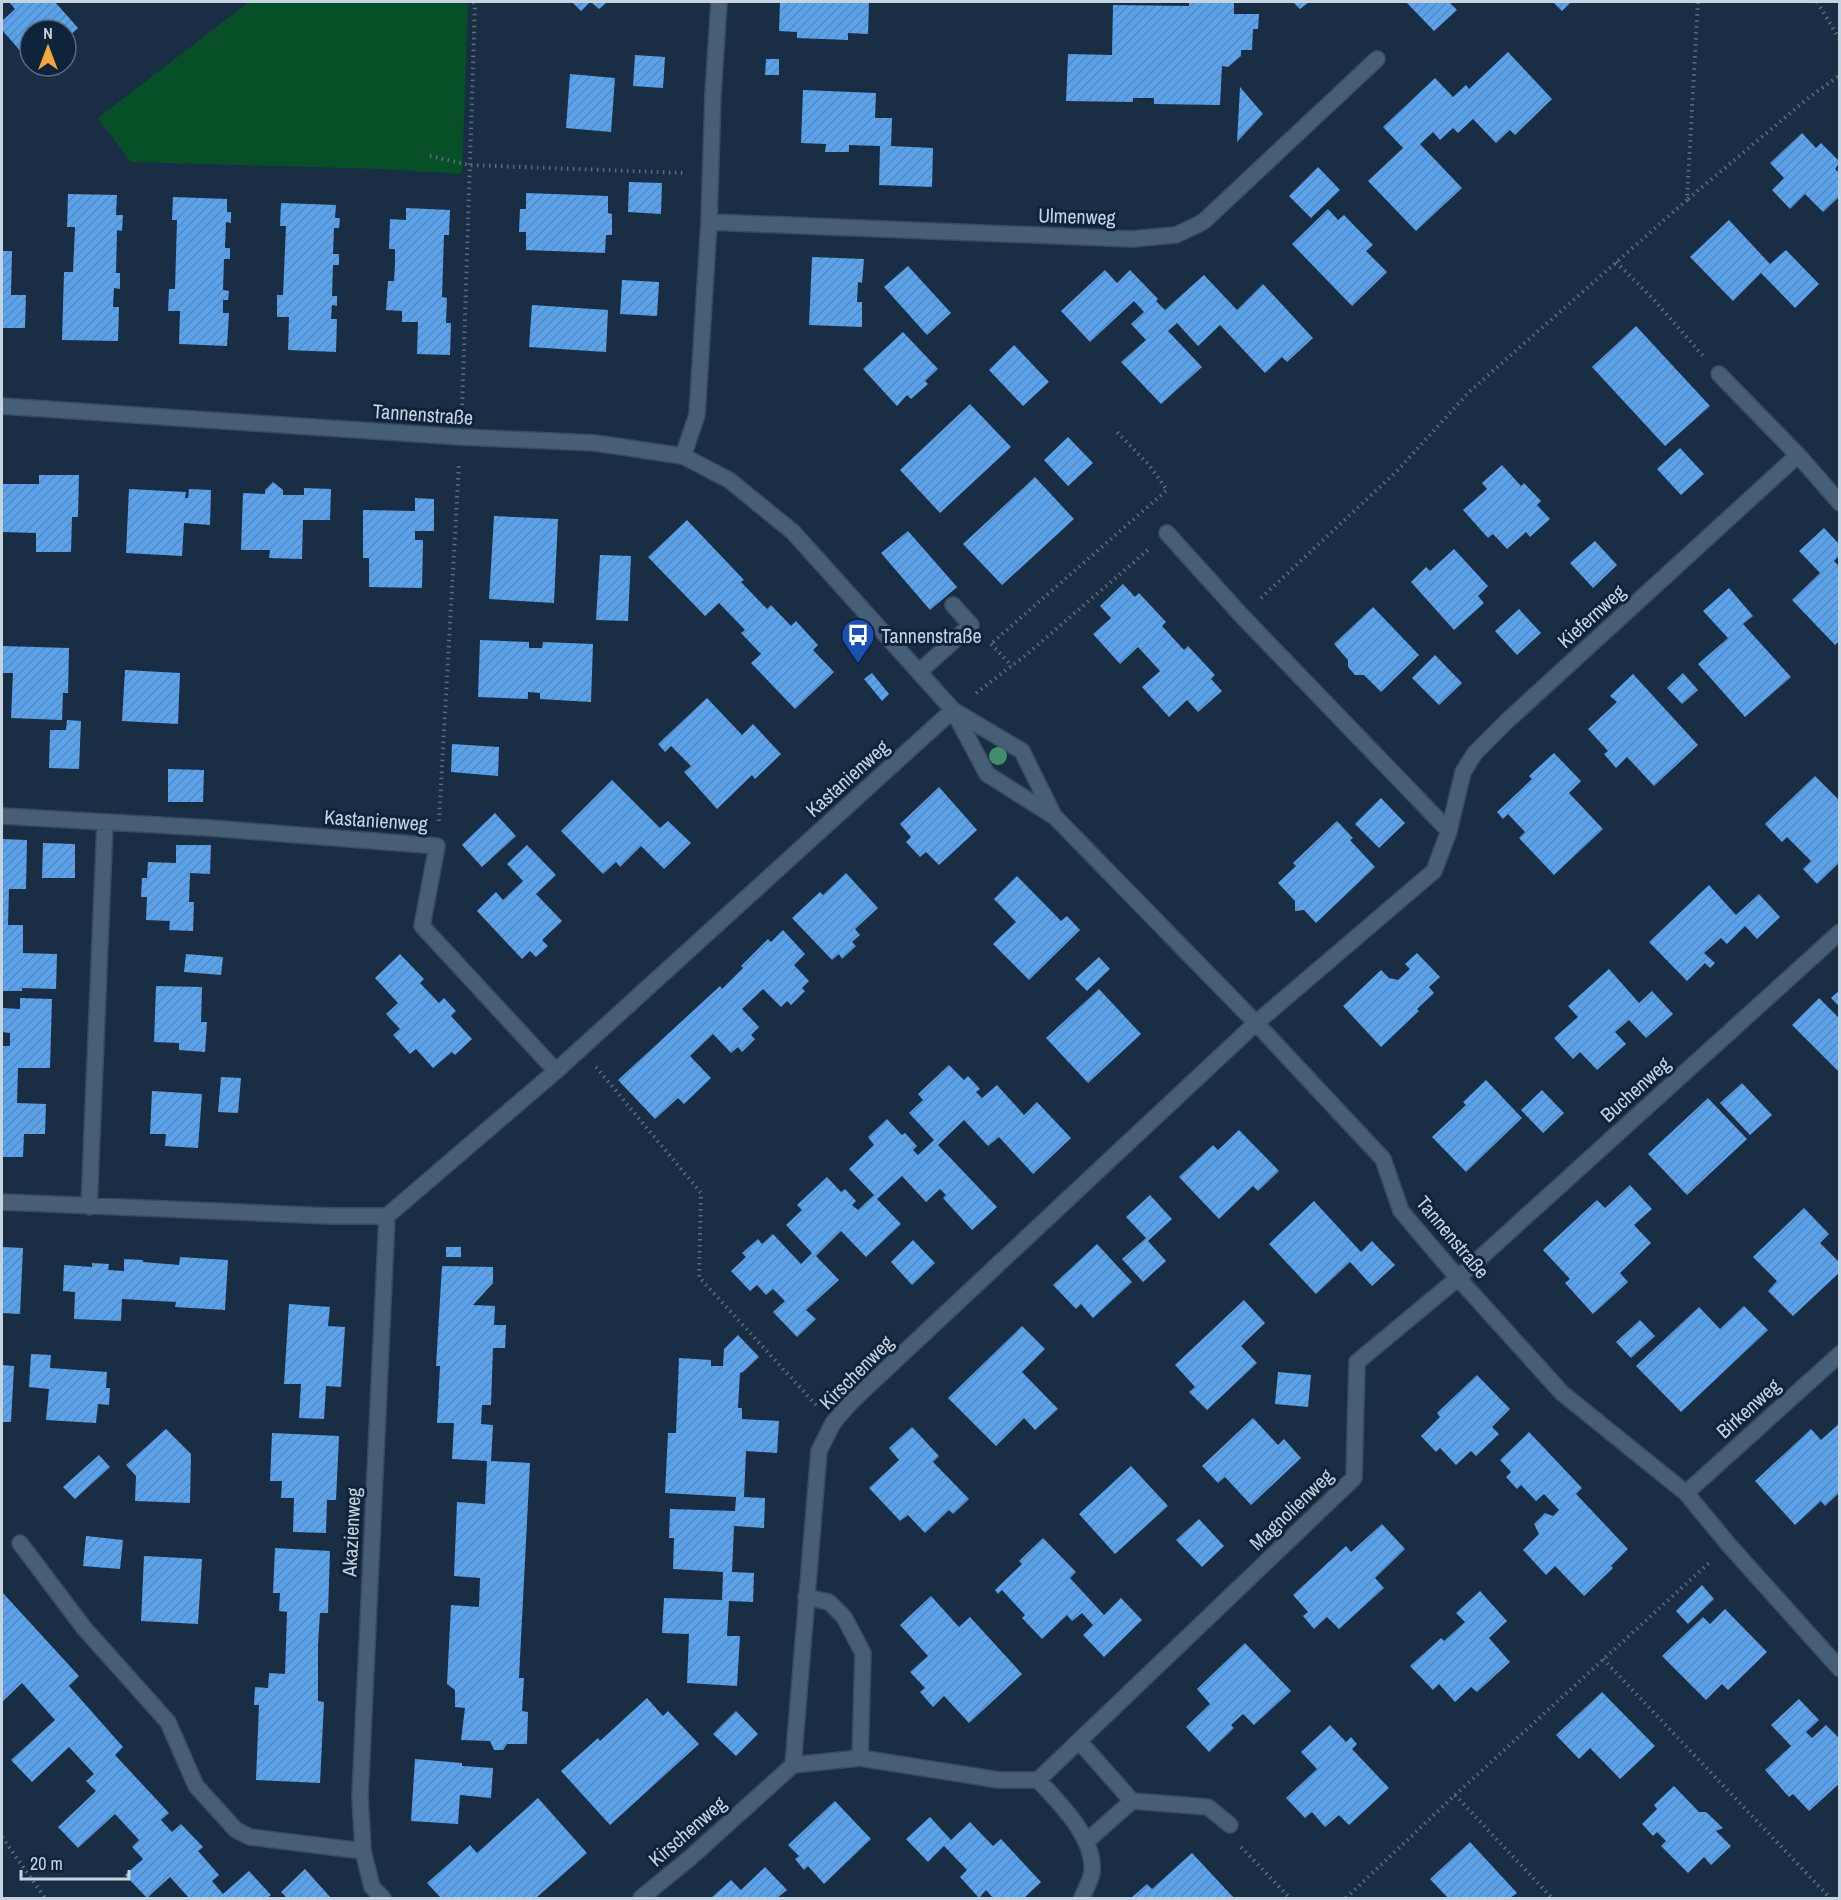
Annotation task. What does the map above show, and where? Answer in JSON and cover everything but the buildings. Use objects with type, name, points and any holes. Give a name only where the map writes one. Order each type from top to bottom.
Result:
[{"type":"street","points":[[683,456],[697,415],[710,222],[718,2]]},
{"type":"street","name":"Ulmenweg","points":[[710,222],[1132,239],[1176,235],[1203,222],[1377,59]]},
{"type":"street","points":[[1719,374],[1798,456],[1839,503]]},
{"type":"street","name":"Tannenstraße","points":[[2,406],[461,438],[595,444],[683,456],[729,480],[793,532],[953,710],[987,774],[1055,817],[1256,1023],[1383,1158],[1401,1211],[1458,1278],[1562,1393],[1686,1493],[1839,1669]]},
{"type":"street","name":"Kiefernweg","points":[[1256,1023],[1434,871],[1449,831],[1463,772],[1475,753],[1798,456]]},
{"type":"street","points":[[1167,533],[1241,615],[1449,831]]},
{"type":"street","points":[[919,672],[970,625],[953,605]]},
{"type":"street","name":"Tannenstraße","points":[[953,710],[1022,751],[1055,817]]},
{"type":"street","name":"Kastanienweg","points":[[387,1216],[556,1071],[953,710]]},
{"type":"street","name":"Kastanienweg","points":[[2,816],[210,828],[437,846],[422,926],[556,1071]]},
{"type":"street","points":[[89,1207],[105,823]]},
{"type":"street","name":"Buchenweg","points":[[1458,1278],[1839,932]]},
{"type":"street","name":"Kirschenweg","points":[[641,1899],[793,1766],[819,1452],[832,1423],[1256,1023]]},
{"type":"street","points":[[2,1202],[331,1216],[387,1216]]},
{"type":"street","name":"Akazienweg","points":[[382,1899],[372,1887],[363,1851],[360,1796],[387,1216]]},
{"type":"street","name":"Magnolienweg","points":[[1038,1780],[1354,1479],[1357,1362],[1458,1278]]},
{"type":"street","name":"Birkenweg","points":[[1686,1493],[1839,1354]]},
{"type":"street","points":[[20,1543],[84,1628],[168,1722],[196,1786],[236,1830],[250,1838],[363,1851]]},
{"type":"street","points":[[806,1597],[829,1602],[844,1617],[863,1653],[860,1758]]},
{"type":"street","points":[[1079,1742],[1132,1802]]},
{"type":"street","points":[[793,1766],[860,1758],[999,1780],[1038,1780],[1087,1840],[1092,1871],[1083,1899]]},
{"type":"street","points":[[1087,1840],[1132,1802],[1208,1807],[1230,1825]]},
{"type":"path","points":[[437,846],[461,438],[475,4],[473,2]]},
{"type":"path","points":[[1687,200],[1698,2]]},
{"type":"path","points":[[1817,2],[1839,40]]},
{"type":"path","points":[[1241,615],[1397,471],[1469,392],[1687,200],[1839,75]]},
{"type":"path","points":[[430,156],[469,165],[710,174]]},
{"type":"path","points":[[1616,262],[1655,301],[1719,374]]},
{"type":"path","points":[[991,644],[1167,490],[1149,465],[1115,430]]},
{"type":"path","points":[[953,710],[1012,666],[1167,533]]},
{"type":"path","points":[[970,625],[1012,666]]},
{"type":"path","points":[[580,1048],[701,1193],[699,1277],[832,1423]]},
{"type":"path","points":[[1346,1899],[1455,1795],[1729,1545]]},
{"type":"path","points":[[1603,1659],[1830,1899]]},
{"type":"path","points":[[1455,1795],[1552,1899]]},
{"type":"path","points":[[1230,1825],[1235,1840],[1290,1899]]},
{"type":"path","points":[[2,1837],[45,1899]]},
{"type":"green space","points":[[249,2],[465,2],[468,5],[462,174],[382,169],[131,162],[98,118]]},
{"type":"place","name":"Tannenstraße","points":[[858,664]]}]
